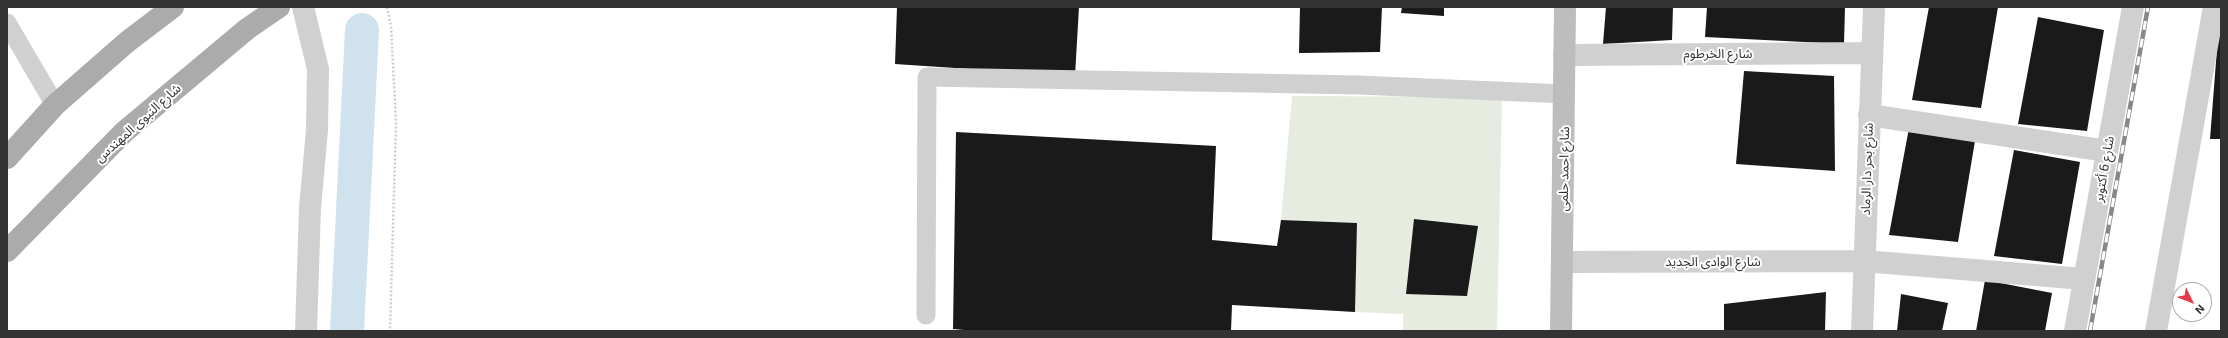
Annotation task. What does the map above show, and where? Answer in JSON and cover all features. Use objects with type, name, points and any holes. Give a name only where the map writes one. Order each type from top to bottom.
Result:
[{"type":"main road","points":[[7,158],[55,105],[127,42],[173,7]]},
{"type":"main road","name":"شارع النبوى المهندس","points":[[7,251],[124,132],[247,29],[279,7]]},
{"type":"main road","name":"شارع احمد حلمى","points":[[1561,331],[1565,7]]},
{"type":"street","points":[[303,7],[318,69],[317,130],[310,208],[306,331]]},
{"type":"street","name":"شارع بحر دار الرماد","points":[[1862,331],[1863,261],[1874,7]]},
{"type":"street","name":"شارع 6 أكتوبر","points":[[2075,331],[2133,7]]},
{"type":"street","points":[[2156,331],[2214,7]]},
{"type":"street","name":"شارع الخرطوم","points":[[1564,55],[1872,53]]},
{"type":"street","points":[[1869,115],[2107,151]]},
{"type":"street","name":"شارع الوادى الجديد","points":[[1563,262],[1863,261],[2084,279]]},
{"type":"lane","points":[[7,23],[55,105]]},
{"type":"lane","points":[[926,315],[927,77],[1359,85],[1564,94]]},
{"type":"path","points":[[387,7],[391,26],[396,123],[390,331]]},
{"type":"shaded area","points":[[1292,96],[1502,97],[1497,331],[1403,331],[1403,314],[1355,312],[1357,223],[1281,220]]},
{"type":"building","points":[[897,7],[1079,7],[1075,76],[895,64]]},
{"type":"building","points":[[1300,7],[1382,7],[1380,52],[1299,53]]},
{"type":"building","points":[[1402,7],[1444,7],[1444,16],[1401,13]]},
{"type":"building","points":[[1606,7],[1673,7],[1672,40],[1603,44]]},
{"type":"building","points":[[1707,7],[1845,7],[1844,44],[1705,37]]},
{"type":"building","points":[[1929,7],[1998,7],[1981,108],[1912,100]]},
{"type":"building","points":[[2038,17],[2104,30],[2087,131],[2018,124]]},
{"type":"building","points":[[2218,36],[2221,36],[2221,139],[2210,139]]},
{"type":"building","points":[[1744,71],[1834,76],[1835,171],[1736,164]]},
{"type":"building","points":[[1909,128],[1975,141],[1958,242],[1889,235]]},
{"type":"building","points":[[956,132],[1216,146],[1212,240],[1277,246],[1281,220],[1357,223],[1355,312],[1232,305],[1231,331],[975,331],[953,329]]},
{"type":"building","points":[[2014,150],[2080,162],[2062,264],[1994,256]]},
{"type":"building","points":[[1414,219],[1478,226],[1467,296],[1406,294]]},
{"type":"building","points":[[1985,280],[2052,293],[2045,331],[1976,331]]},
{"type":"building","points":[[1826,292],[1825,331],[1724,331],[1724,304]]},
{"type":"building","points":[[1901,294],[1948,303],[1942,331],[1897,331]]},
{"type":"waterway","points":[[347,331],[362,30]]},
{"type":"railway","points":[[2090,331],[2148,7]]}]
